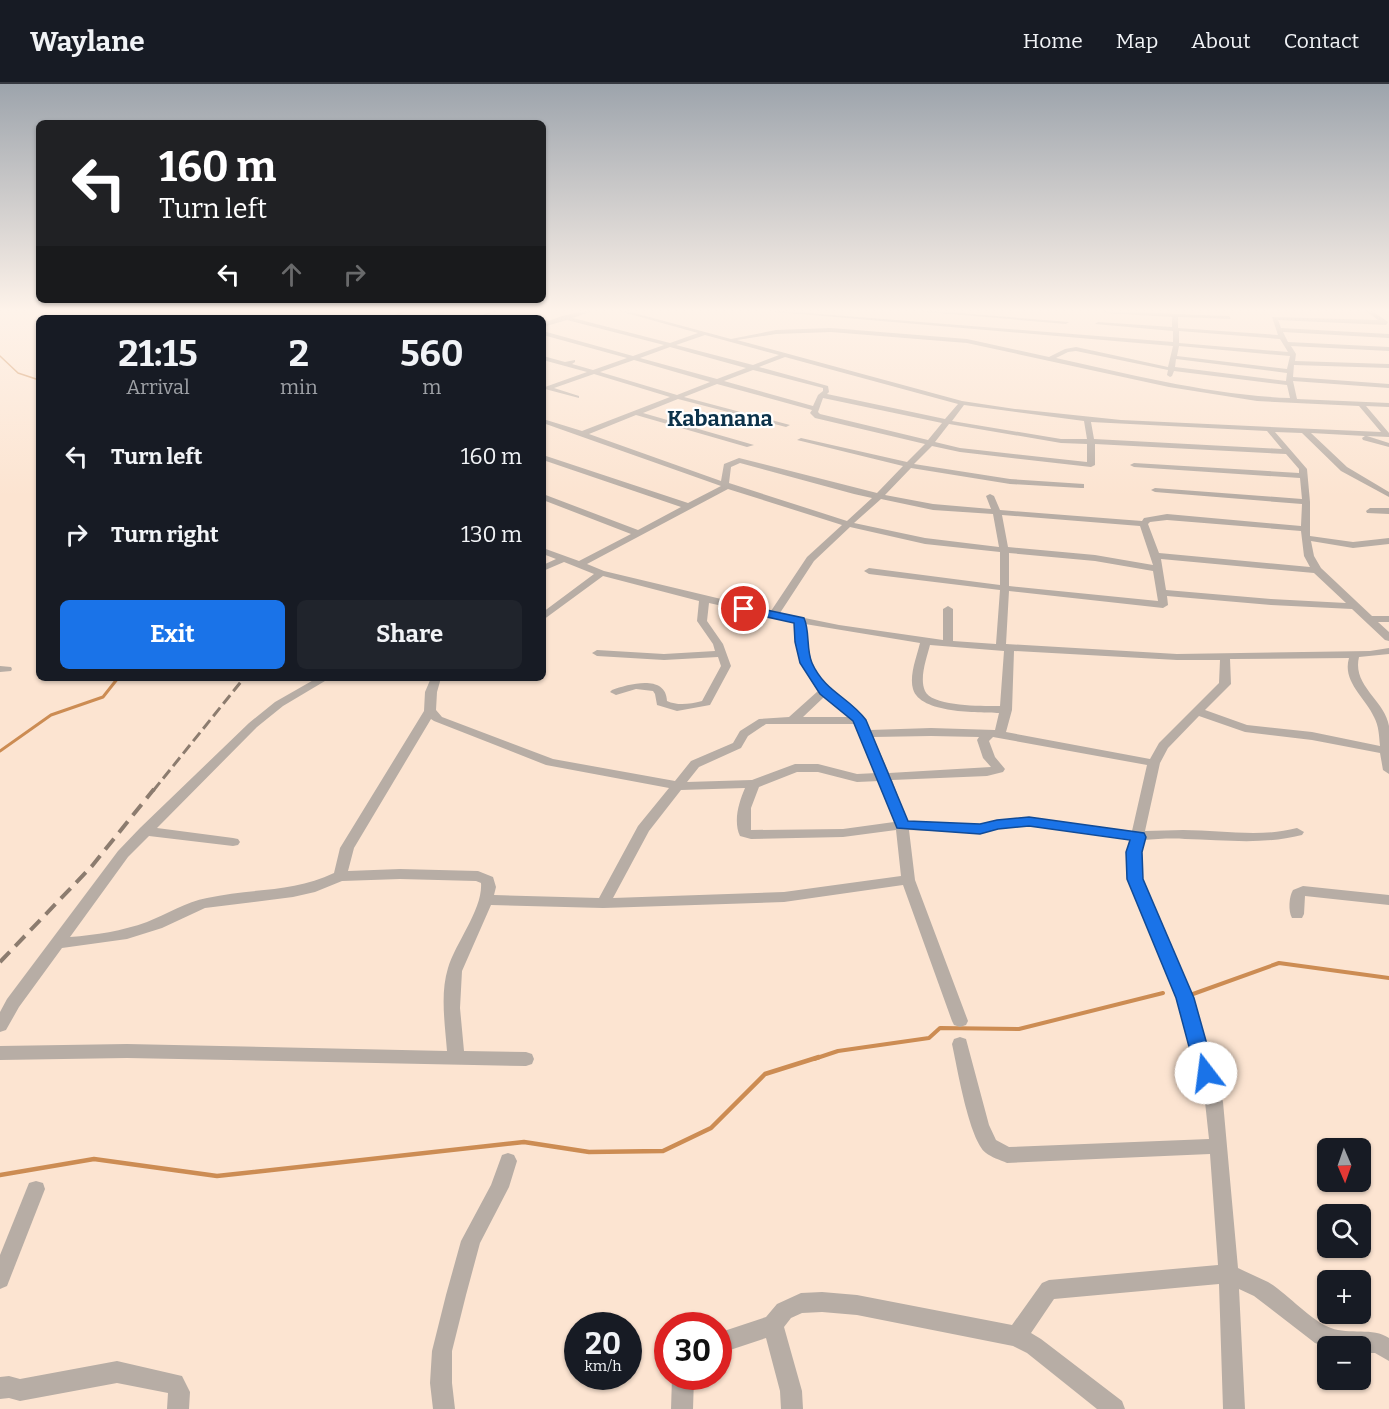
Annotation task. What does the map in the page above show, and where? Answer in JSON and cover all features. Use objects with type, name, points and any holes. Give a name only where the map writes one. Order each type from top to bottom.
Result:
[{"type":"street","points":[[546,387],[590,373]]},
{"type":"street","points":[[596,373],[677,397],[786,425]]},
{"type":"street","points":[[684,373],[816,409]]},
{"type":"street","points":[[582,434],[738,373]]},
{"type":"street","points":[[771,373],[826,387],[826,392],[820,395],[814,413],[826,419],[930,443],[1027,459],[1091,465],[1091,443],[1087,420]]},
{"type":"street","points":[[851,373],[962,403],[1024,413],[1087,420],[1387,435]]},
{"type":"street","points":[[1113,373],[1169,385],[1257,399],[1389,405]]},
{"type":"street","points":[[1169,385],[1171,373]]},
{"type":"street","points":[[1221,373],[1389,386]]},
{"type":"street","points":[[1260,373],[1289,378]]},
{"type":"street","points":[[1290,373],[1294,402]]},
{"type":"street","points":[[546,387],[577,397]]},
{"type":"street","points":[[820,395],[1030,437],[1091,443],[1125,442],[1290,452]]},
{"type":"street","points":[[774,615],[810,559],[827,541],[878,497],[930,443],[962,403]]},
{"type":"street","points":[[1361,404],[1387,435]]},
{"type":"street","points":[[636,413],[750,445]]},
{"type":"street","points":[[546,423],[726,486],[848,524],[900,537],[1098,558],[1137,567],[1157,568]]},
{"type":"street","points":[[1269,429],[1303,469],[1309,556],[1317,570],[1389,638]]},
{"type":"street","points":[[1303,430],[1344,469],[1389,495]]},
{"type":"street","points":[[1351,433],[1389,445]]},
{"type":"street","points":[[801,440],[908,465],[992,478],[1081,486]]},
{"type":"street","points":[[546,458],[687,506]]},
{"type":"street","points":[[726,486],[727,466],[739,460],[803,479],[878,497],[933,507],[1144,524]]},
{"type":"street","points":[[1134,465],[1302,476]]},
{"type":"street","points":[[1371,484],[1389,484]]},
{"type":"street","points":[[579,565],[726,486]]},
{"type":"street","points":[[1155,490],[1306,502]]},
{"type":"street","points":[[709,496],[748,493]]},
{"type":"street","points":[[430,711],[438,719],[447,723],[550,762],[679,786],[754,784],[795,768],[818,768],[857,778],[955,774],[999,769],[983,746],[982,740],[995,734],[1006,710],[1004,588],[1006,549],[999,512],[990,496]]},
{"type":"street","points":[[546,498],[637,533]]},
{"type":"street","points":[[1370,511],[1389,511]]},
{"type":"street","points":[[1144,524],[1147,520],[1167,518],[1306,533],[1353,545],[1389,541]]},
{"type":"street","points":[[869,571],[1162,605],[1156,556],[1144,524]]},
{"type":"street","points":[[546,552],[601,573],[774,615],[948,644],[1130,655],[1225,657],[1389,651]]},
{"type":"street","points":[[1156,556],[1317,570]]},
{"type":"street","points":[[546,567],[564,559]]},
{"type":"street","points":[[546,615],[601,573]]},
{"type":"street","points":[[1160,592],[1271,602],[1354,606]]},
{"type":"street","points":[[616,692],[635,686],[657,688],[664,705],[683,707],[706,703],[726,666],[723,654],[702,621],[704,598]]},
{"type":"street","points":[[948,609],[948,644]]},
{"type":"street","points":[[1368,619],[1389,619]]},
{"type":"street","points":[[800,620],[801,642],[806,663],[824,691],[853,712],[860,720],[884,776],[902,825],[908,880],[960,1021]]},
{"type":"street","points":[[926,640],[917,684],[919,693],[926,701],[967,708],[1006,710]]},
{"type":"street","points":[[597,653],[664,657],[723,654]]},
{"type":"street","points":[[1355,654],[1351,663],[1353,674],[1382,721],[1388,750],[1389,770]]},
{"type":"street","points":[[1225,657],[1226,684],[1163,746],[1154,763],[1134,852],[1135,879],[1185,998],[1214,1102],[1229,1274],[1234,1409]]},
{"type":"street","points":[[0,1026],[13,1003],[123,854],[253,725],[279,704],[318,681]]},
{"type":"street","points":[[340,876],[347,848],[430,711],[430,692],[435,681]]},
{"type":"street","points":[[792,721],[824,691]]},
{"type":"street","points":[[1196,711],[1245,728],[1312,736],[1388,750]]},
{"type":"street","points":[[603,903],[643,829],[695,764],[737,745],[744,734],[758,723],[860,720]]},
{"type":"street","points":[[866,734],[995,734],[1154,763]]},
{"type":"street","points":[[754,784],[747,801],[744,824],[745,833],[751,835],[843,833],[902,825],[980,829],[1029,822],[1139,837],[1182,834],[1257,838],[1297,832]]},
{"type":"street","points":[[145,831],[233,842]]},
{"type":"street","points":[[58,943],[101,940],[148,928],[207,903],[296,891],[331,881],[340,876],[400,874],[478,876],[488,880],[490,885],[456,964],[452,998],[456,1057]]},
{"type":"street","points":[[485,900],[603,903],[784,897],[908,880]]},
{"type":"street","points":[[1297,914],[1298,894],[1303,891],[1389,900]]},
{"type":"street","points":[[960,1044],[980,1126],[990,1146],[1008,1155],[1218,1146]]},
{"type":"street","points":[[0,1053],[127,1051],[526,1059]]},
{"type":"street","points":[[444,1409],[441,1383],[442,1351],[471,1241],[500,1187],[508,1161]]},
{"type":"street","points":[[0,1279],[36,1190]]},
{"type":"street","points":[[1016,1336],[1049,1290],[1229,1274],[1262,1289],[1322,1336],[1344,1343],[1379,1343],[1389,1351]]},
{"type":"street","points":[[732,1339],[773,1325],[784,1311],[801,1304],[822,1302],[857,1305],[1016,1336],[1034,1346],[1114,1409]]},
{"type":"street","points":[[773,1325],[791,1391],[792,1409]]},
{"type":"street","points":[[0,1388],[9,1387],[20,1390],[117,1372],[174,1384],[179,1392],[178,1409]]},
{"type":"street","points":[[682,1390],[682,1409]]},
{"type":"waterway","points":[[18,373],[36,379]]},
{"type":"waterway","points":[[0,751],[51,715],[103,697],[116,681]]},
{"type":"waterway","points":[[1193,994],[1279,963],[1389,978]]},
{"type":"waterway","points":[[814,1059],[838,1051],[929,1038],[940,1028],[1019,1029],[1163,993]]},
{"type":"waterway","points":[[0,1175],[94,1159],[217,1176],[524,1142],[589,1152],[663,1151],[711,1128],[765,1074],[819,1057]]},
{"type":"railway","points":[[153,791],[242,681]]},
{"type":"railway","points":[[0,962],[92,866],[154,789]]},
{"type":"district","name":"Kabanana","points":[[720,418]]},
{"type":"route","points":[[744,609],[800,620],[801,642],[806,663],[824,691],[853,712],[860,720],[893,796],[902,825],[980,829],[1016,822],[1029,822],[1139,837],[1134,852],[1135,879],[1185,998],[1206,1073]]}]
